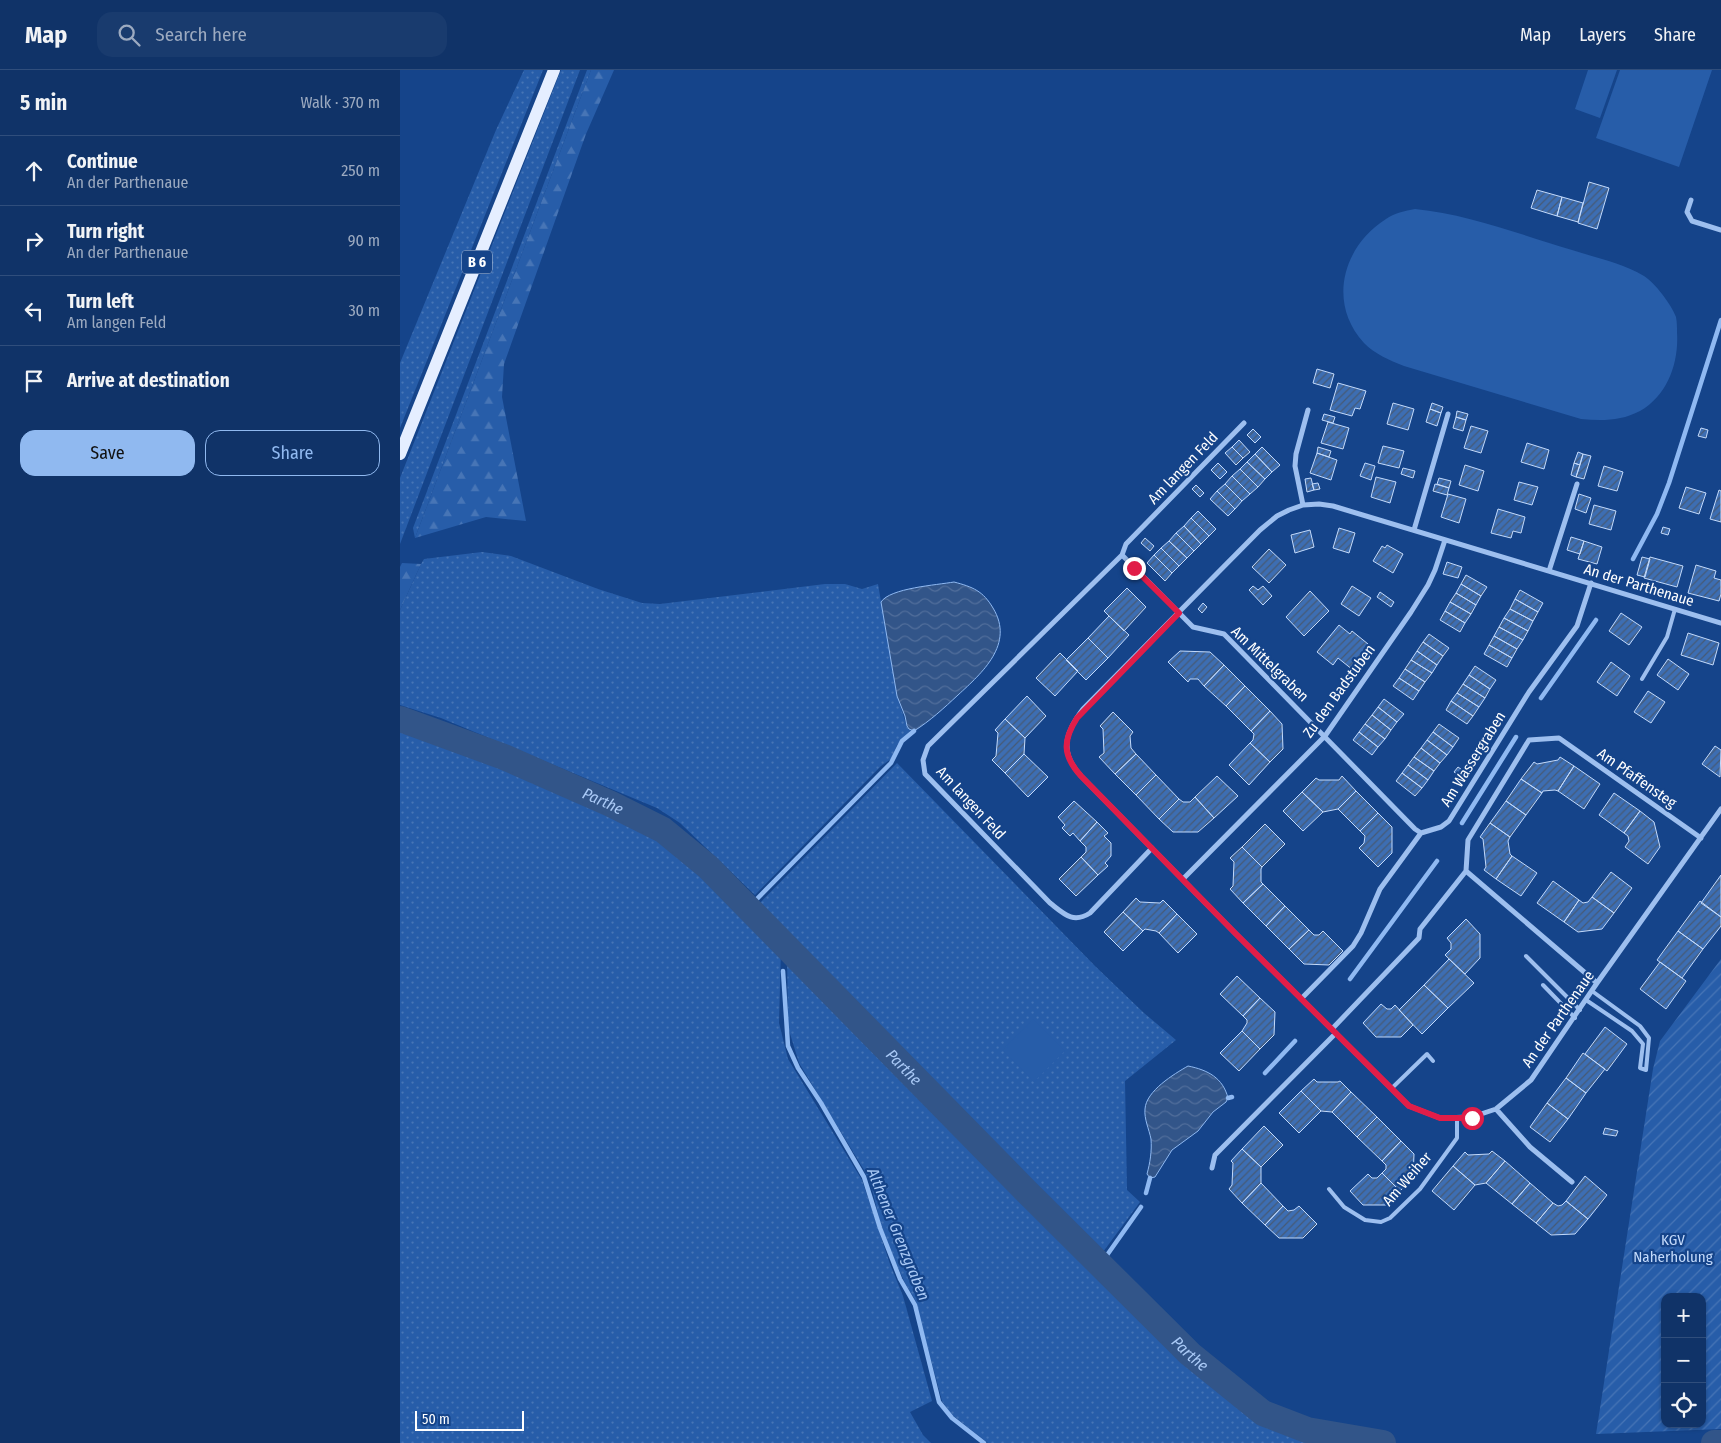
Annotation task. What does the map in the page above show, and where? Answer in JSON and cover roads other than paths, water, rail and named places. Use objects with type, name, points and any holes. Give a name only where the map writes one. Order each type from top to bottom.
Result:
[{"type":"main road","name":"B 6","points":[[400,454],[554,70]]},
{"type":"street","points":[[1691,200],[1687,212],[1692,221],[1721,230]]},
{"type":"street","points":[[1303,506],[1295,466],[1296,454],[1308,410]]},
{"type":"street","points":[[1414,530],[1448,414]]},
{"type":"street","name":"Am langen Feld","points":[[1152,848],[1090,913],[1081,918],[1070,917],[1050,903],[925,774],[923,760],[928,746],[1122,555],[1126,544],[1244,423]]},
{"type":"street","points":[[1549,571],[1577,484]]},
{"type":"street","name":"An der Parthenaue","points":[[1721,623],[1333,506],[1319,504],[1303,506],[1277,516],[1260,530],[1084,709],[1069,731],[1066,746],[1071,763],[1076,770],[1301,999],[1409,1106],[1440,1118],[1472,1118],[1496,1108],[1531,1080],[1575,1018],[1597,983],[1721,809]]},
{"type":"street","name":"Zu den Badstuben","points":[[1183,879],[1325,736],[1428,585],[1446,540]]},
{"type":"street","points":[[1122,555],[1179,613]]},
{"type":"street","name":"Am Wassergraben","points":[[1421,833],[1441,827],[1449,821],[1529,692],[1577,626],[1591,583]]},
{"type":"street","name":"Am Mittelgraben","points":[[1179,613],[1193,627],[1224,634],[1421,833]]},
{"type":"street","name":"Am Pfaffensteg","points":[[1466,871],[1468,840],[1529,740],[1559,738],[1701,838]]},
{"type":"street","points":[[1301,999],[1353,946],[1361,933],[1380,889],[1421,833]]},
{"type":"street","points":[[1212,1168],[1215,1155],[1334,1031],[1419,938],[1420,929],[1466,871],[1597,983]]},
{"type":"street","points":[[1496,1108],[1530,1147],[1572,1182]]},
{"type":"lane","points":[[1642,679],[1667,637],[1675,609]]},
{"type":"lane","points":[[1526,956],[1580,1010]]},
{"type":"lane","points":[[1542,985],[1575,1018]]},
{"type":"lane","points":[[1586,1000],[1632,1031],[1643,1044],[1640,1068],[1646,1070],[1650,1038],[1640,1026],[1592,991]]},
{"type":"lane","points":[[1392,1088],[1426,1054],[1434,1061]]},
{"type":"lane","name":"Am Weiher","points":[[1329,1189],[1344,1207],[1364,1220],[1381,1222],[1390,1218],[1420,1188],[1457,1138],[1457,1118]]},
{"type":"water","points":[[954,582],[977,590],[989,602],[999,621],[1000,634],[998,646],[993,657],[977,677],[937,714],[914,731],[907,726],[897,696],[881,602],[886,597],[904,590]]},
{"type":"water","points":[[1188,1066],[1214,1076],[1226,1091],[1228,1098],[1226,1102],[1213,1112],[1198,1131],[1172,1150],[1155,1177],[1150,1178],[1147,1174],[1151,1139],[1145,1116],[1147,1102],[1155,1090]]},
{"type":"waterway","points":[[1633,559],[1657,514],[1669,483],[1721,320]]},
{"type":"waterway","points":[[1541,698],[1596,620]]},
{"type":"waterway","name":"Parthe","points":[[400,719],[504,757],[611,804],[663,830],[708,867],[1026,1191],[1190,1354],[1263,1413],[1307,1430],[1383,1443]]},
{"type":"waterway","points":[[748,908],[891,763],[902,741],[914,731]]},
{"type":"waterway","points":[[1462,823],[1516,737]]},
{"type":"waterway","points":[[1350,979],[1437,861]]},
{"type":"waterway","name":"Althener Grenzgraben","points":[[783,943],[783,953]]},
{"type":"waterway","name":"Althener Grenzgraben","points":[[783,971],[788,1046],[798,1068],[821,1103],[864,1177],[880,1228],[900,1279],[915,1305],[939,1402],[952,1418],[984,1443]]},
{"type":"waterway","points":[[1265,1073],[1295,1041]]},
{"type":"waterway","points":[[1228,1098],[1232,1097]]},
{"type":"waterway","points":[[1146,1193],[1150,1178]]},
{"type":"waterway","points":[[1100,1265],[1141,1207]]},
{"type":"waterway","name":"Parthe","points":[[1714,1443],[1721,1443]]},
{"type":"park label","name":"KGV Naherholung","points":[[1673,1248]]}]
